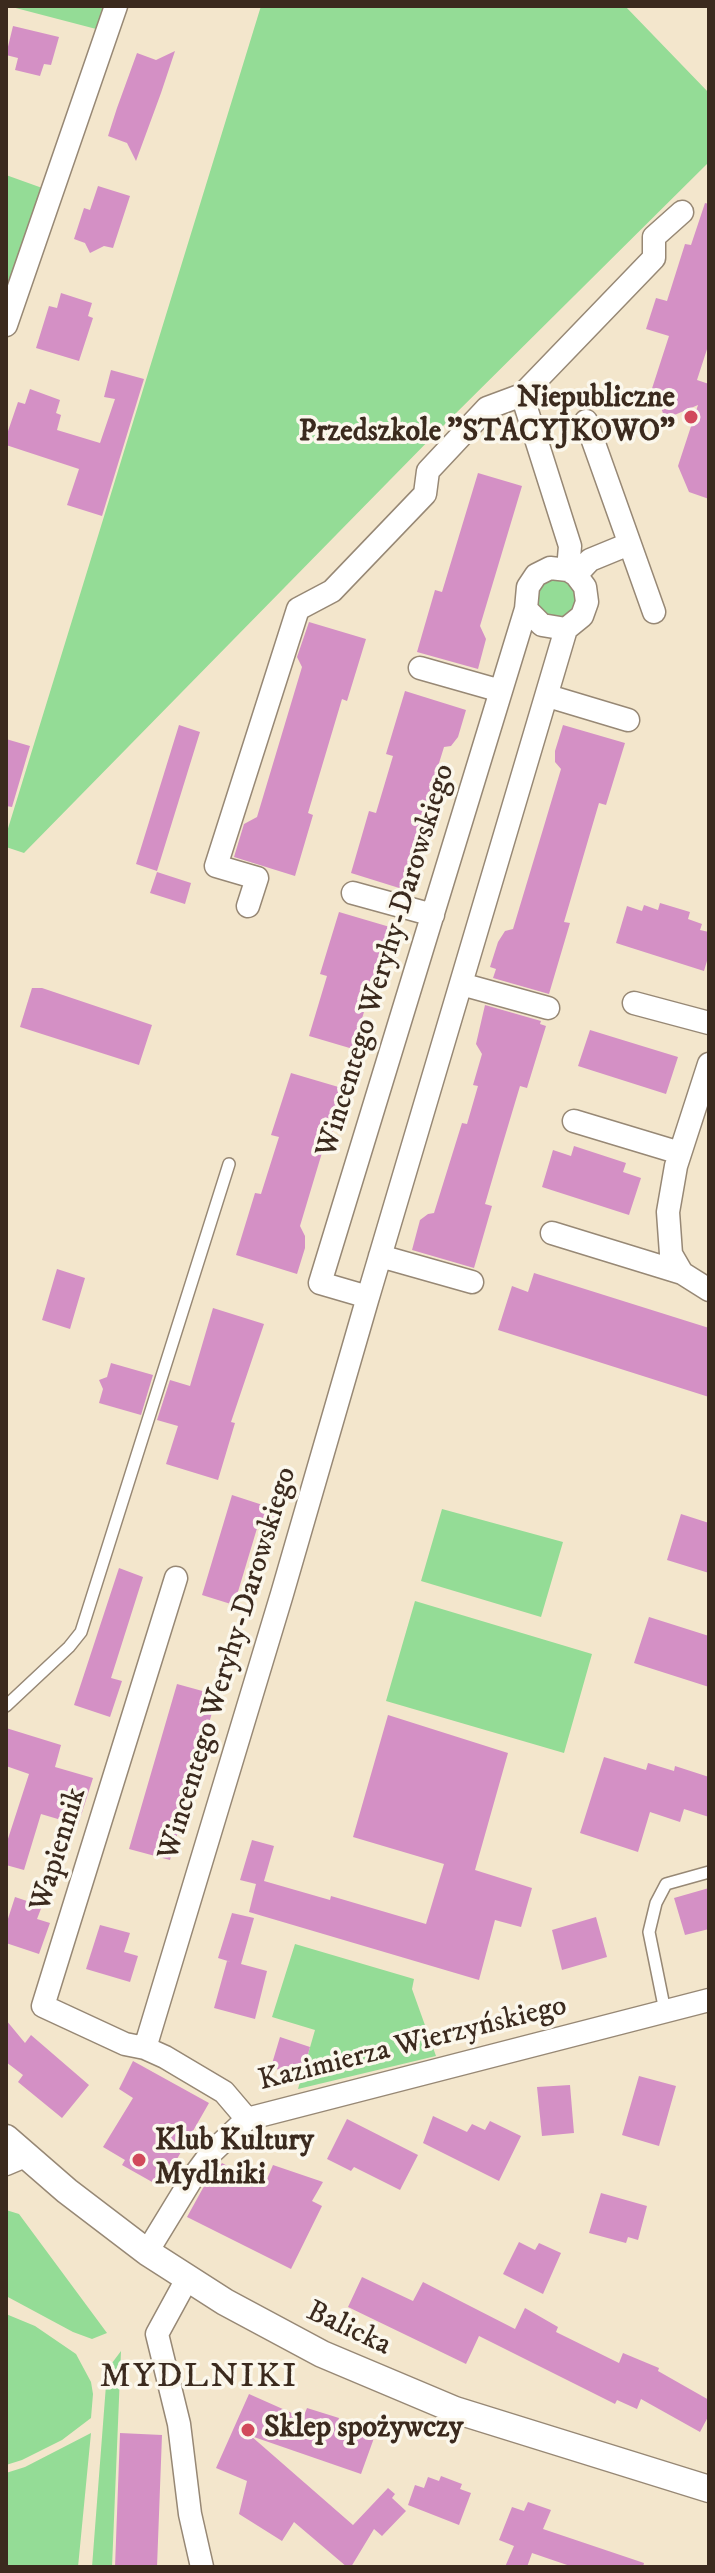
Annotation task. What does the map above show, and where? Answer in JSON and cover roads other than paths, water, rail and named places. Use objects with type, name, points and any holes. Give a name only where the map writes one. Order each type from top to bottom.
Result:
[{"type":"street","points":[[6,325],[116,6]]},
{"type":"street","points":[[248,906],[257,878],[216,866],[298,609],[332,591],[425,494],[428,471],[487,408],[522,395],[654,258],[654,237],[682,212]]},
{"type":"street","name":"Wincentego Weryhy-Darowskiego","points":[[145,2048],[566,629],[582,616],[587,602],[585,587],[572,572],[570,546],[522,395]]},
{"type":"street","points":[[586,421],[654,612]]},
{"type":"street","name":"Wincentego Weryhy-Darowskiego","points":[[368,1297],[320,1283],[526,609],[528,587],[536,575],[550,568],[572,572],[590,560],[629,544]]},
{"type":"street","points":[[526,609],[542,625],[566,629]]},
{"type":"street","points":[[420,668],[501,691]]},
{"type":"street","points":[[548,696],[628,720]]},
{"type":"street","points":[[353,893],[433,915]]},
{"type":"street","points":[[461,984],[548,1008]]},
{"type":"street","points":[[634,1003],[709,1023]]},
{"type":"street","points":[[682,1273],[671,1254],[668,1212],[680,1153],[709,1064]]},
{"type":"street","points":[[574,1121],[680,1153]]},
{"type":"street","points":[[552,1233],[682,1273],[709,1290]]},
{"type":"street","points":[[380,1256],[472,1282]]},
{"type":"street","name":"Wapiennik","points":[[176,1578],[43,2006],[125,2044],[165,2057],[224,2092],[247,2119]]},
{"type":"street","name":"Kazimierza Wierzyńskiego","points":[[147,2252],[191,2180],[220,2143],[247,2119],[709,2000]]},
{"type":"street","name":"Balicka","points":[[12,2153],[187,2279],[322,2354],[405,2391],[531,2435],[709,2489]]},
{"type":"street","points":[[187,2279],[157,2334],[179,2424],[190,2514],[202,2567]]},
{"type":"lane","points":[[6,1706],[81,1632],[229,1164]]},
{"type":"lane","points":[[665,2011],[649,1932],[656,1903],[666,1884],[709,1872]]},
{"type":"place","name":"Niepubliczne Przedszkole \"STACYJKOWO\"","points":[[691,417]]},
{"type":"place","name":"Klub Kultury Mydlniki","points":[[139,2160]]},
{"type":"place","name":"Sklep spożywczy","points":[[248,2430]]},
{"type":"district","name":"MYDLNIKI","points":[[199,2379]]}]
